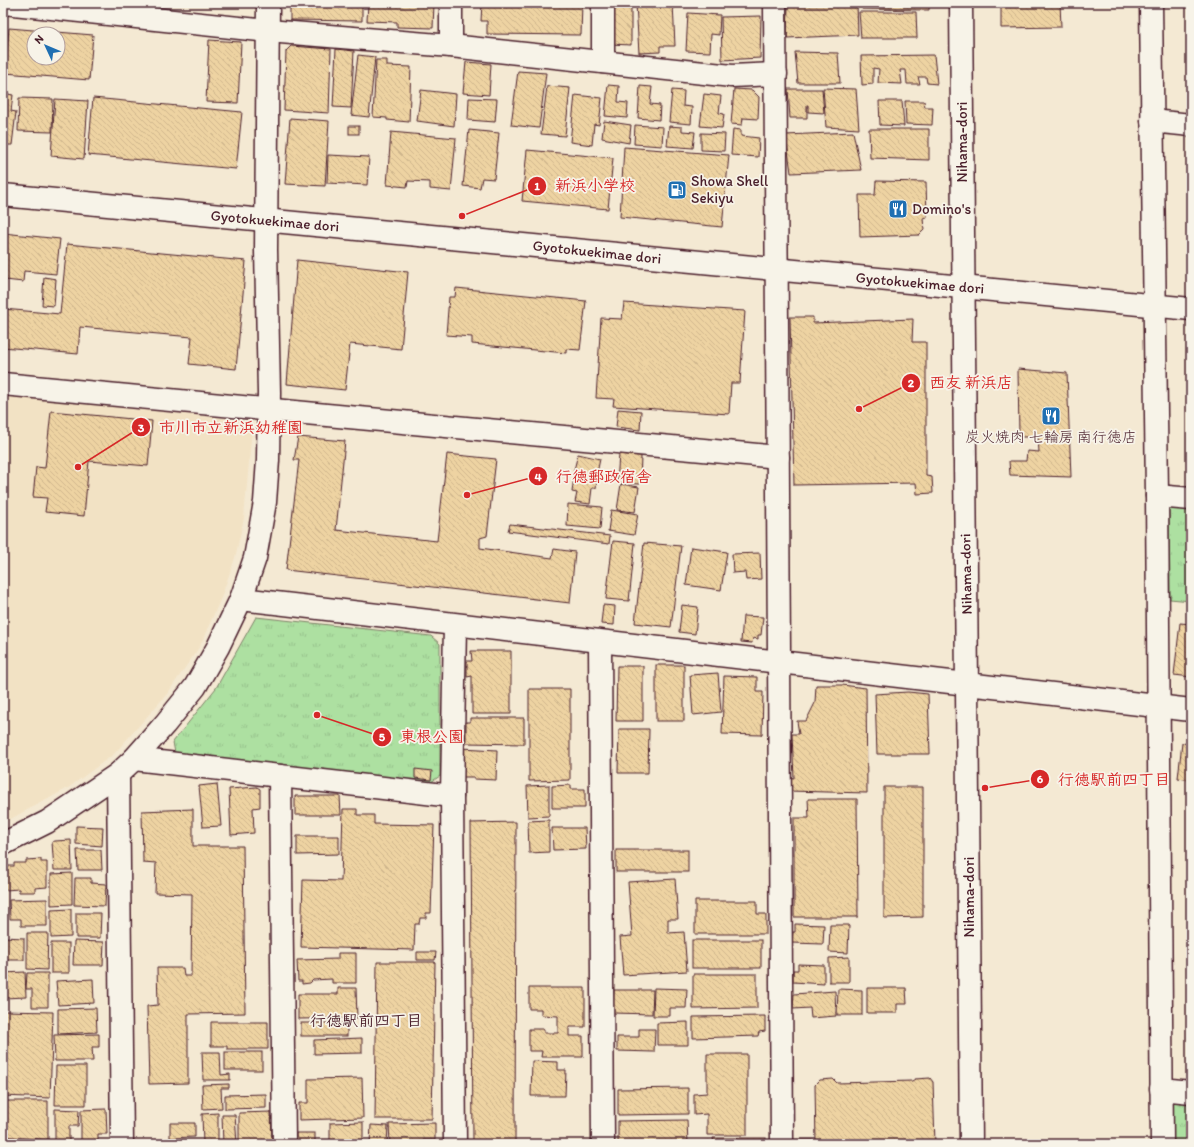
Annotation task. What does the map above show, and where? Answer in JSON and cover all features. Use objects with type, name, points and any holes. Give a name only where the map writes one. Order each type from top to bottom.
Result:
[{"type":"street","points":[[4,3],[122,9],[268,31],[451,46],[732,76],[776,74]]},
{"type":"street","points":[[3,844],[47,822],[118,774],[166,724],[195,687],[218,647],[241,599],[255,558],[265,502],[268,460],[266,220],[268,3]]},
{"type":"street","points":[[451,3],[451,46]]},
{"type":"street","points":[[603,3],[603,62]]},
{"type":"street","points":[[775,3],[782,1144]]},
{"type":"street","name":"Nihama-dori","points":[[961,3],[971,1144]]},
{"type":"street","points":[[1151,3],[1157,496],[1162,1144]]},
{"type":"street","points":[[1152,121],[1191,125]]},
{"type":"street","name":"Gyotokuekimae dori","points":[[3,195],[1191,309]]},
{"type":"street","points":[[3,384],[778,457]]},
{"type":"street","points":[[1157,496],[1191,499]]},
{"type":"street","points":[[241,599],[1191,710]]},
{"type":"street","points":[[454,1144],[452,796],[455,624]]},
{"type":"street","points":[[600,642],[603,1144]]},
{"type":"street","points":[[134,759],[452,796]]},
{"type":"street","points":[[118,774],[122,1144]]},
{"type":"street","points":[[280,776],[284,1144]]},
{"type":"street","points":[[1161,1089],[1191,1092]]},
{"type":"shaded area","points":[[3,396],[243,420],[252,429],[244,518],[235,558],[221,598],[200,646],[167,694],[114,754],[68,788],[3,823]]},
{"type":"green space","points":[[1169,509],[1191,510],[1191,601],[1170,599]]},
{"type":"green space","points":[[256,617],[431,636],[440,644],[440,776],[431,782],[175,753],[173,742],[216,688]]},
{"type":"green space","points":[[1177,1099],[1191,1100],[1191,1144],[1170,1144],[1170,1106]]},
{"type":"building","points":[[212,3],[245,3],[245,5],[212,6]]},
{"type":"building","points":[[290,3],[362,3],[362,21],[290,20]]},
{"type":"building","points":[[368,3],[434,3],[433,28],[397,27],[397,22],[367,21]]},
{"type":"building","points":[[482,3],[582,3],[581,35],[487,34],[487,21],[481,21]]},
{"type":"building","points":[[673,3],[675,46],[660,46],[660,52],[639,53],[636,4]]},
{"type":"building","points":[[862,3],[929,3],[929,10],[862,9]]},
{"type":"building","points":[[1001,3],[1060,3],[1061,27],[1001,28]]},
{"type":"building","points":[[857,4],[858,35],[787,38],[788,6]]},
{"type":"building","points":[[611,5],[631,5],[631,45],[611,44]]},
{"type":"building","points":[[859,12],[916,12],[917,38],[861,38]]},
{"type":"building","points":[[688,13],[720,15],[719,35],[711,34],[710,52],[686,51]]},
{"type":"building","points":[[761,16],[760,58],[722,60],[721,17]]},
{"type":"building","points":[[9,28],[26,29],[26,66],[66,66],[66,33],[93,35],[89,80],[5,73]]},
{"type":"building","points":[[209,40],[241,42],[238,103],[206,102]]},
{"type":"building","points":[[291,46],[331,49],[329,113],[284,110],[286,51]]},
{"type":"building","points":[[336,49],[354,51],[351,108],[333,107]]},
{"type":"building","points":[[795,52],[838,53],[840,83],[798,83]]},
{"type":"building","points":[[358,55],[375,57],[369,117],[351,115]]},
{"type":"building","points":[[934,55],[937,84],[927,83],[926,77],[918,77],[920,84],[907,84],[906,70],[900,70],[902,84],[878,83],[879,69],[873,68],[873,84],[862,85],[861,56]]},
{"type":"building","points":[[376,60],[387,60],[387,66],[411,67],[409,122],[373,117]]},
{"type":"building","points":[[466,62],[491,64],[489,95],[463,93]]},
{"type":"building","points":[[518,71],[546,73],[539,128],[511,125]]},
{"type":"building","points":[[608,85],[619,86],[618,102],[628,103],[627,118],[605,116]]},
{"type":"building","points":[[547,86],[570,88],[565,136],[541,134]]},
{"type":"building","points":[[640,86],[652,87],[650,104],[660,105],[659,120],[638,118]]},
{"type":"building","points":[[823,88],[856,89],[859,129],[826,127]]},
{"type":"building","points":[[734,89],[752,90],[759,97],[758,119],[743,118],[742,125],[731,124]]},
{"type":"building","points":[[788,89],[822,89],[824,113],[808,112],[807,105],[807,118],[790,118]]},
{"type":"building","points":[[421,90],[456,94],[454,126],[417,121]]},
{"type":"building","points":[[672,90],[684,91],[683,106],[692,107],[691,124],[669,122]]},
{"type":"building","points":[[3,93],[13,95],[11,111],[16,112],[12,145],[6,145],[5,151],[3,151]]},
{"type":"building","points":[[704,94],[721,96],[719,113],[724,114],[722,128],[700,126]]},
{"type":"building","points":[[575,95],[602,98],[599,125],[594,124],[592,145],[570,142]]},
{"type":"building","points":[[19,98],[53,99],[52,132],[18,131]]},
{"type":"building","points":[[93,98],[242,112],[236,169],[88,155]]},
{"type":"building","points":[[469,98],[497,99],[495,122],[468,120]]},
{"type":"building","points":[[55,99],[88,101],[84,159],[51,156]]},
{"type":"building","points":[[879,101],[902,101],[904,126],[880,125]]},
{"type":"building","points":[[905,101],[924,101],[925,107],[933,107],[932,125],[906,124]]},
{"type":"building","points":[[290,118],[329,121],[325,186],[285,184]]},
{"type":"building","points":[[604,121],[631,125],[629,143],[602,138]]},
{"type":"building","points":[[635,125],[663,127],[662,146],[634,144]]},
{"type":"building","points":[[349,126],[359,126],[359,134],[349,134]]},
{"type":"building","points":[[669,126],[682,127],[682,131],[695,132],[693,148],[667,146]]},
{"type":"building","points":[[733,129],[741,130],[741,136],[759,138],[758,157],[731,155]]},
{"type":"building","points":[[869,129],[929,129],[929,160],[870,158]]},
{"type":"building","points":[[469,130],[499,133],[494,179],[482,178],[480,188],[463,186]]},
{"type":"building","points":[[391,132],[456,138],[451,191],[430,189],[430,182],[408,181],[407,187],[387,185]]},
{"type":"building","points":[[853,132],[861,170],[791,173],[786,135]]},
{"type":"building","points":[[701,133],[725,134],[724,151],[701,150]]},
{"type":"building","points":[[624,147],[729,155],[722,227],[620,217]]},
{"type":"building","points":[[527,150],[613,158],[608,209],[522,201]]},
{"type":"building","points":[[328,155],[369,157],[367,185],[327,183]]},
{"type":"building","points":[[876,181],[926,182],[927,217],[923,218],[924,230],[919,235],[860,237],[859,195],[875,195]]},
{"type":"building","points":[[3,233],[60,239],[56,274],[24,271],[23,282],[5,280],[6,267],[3,267]]},
{"type":"building","points":[[67,244],[246,261],[236,369],[189,364],[192,337],[80,327],[78,354],[3,347],[3,309],[60,314]]},
{"type":"building","points":[[297,260],[408,272],[401,349],[350,344],[345,390],[287,384]]},
{"type":"building","points":[[44,277],[56,279],[54,306],[42,305]]},
{"type":"building","points":[[456,288],[586,301],[580,350],[566,349],[566,353],[472,344],[472,337],[446,335],[449,297],[455,297]]},
{"type":"building","points":[[624,303],[745,311],[740,383],[731,383],[729,414],[613,406],[614,399],[596,398],[601,318],[622,319]]},
{"type":"building","points":[[790,317],[813,317],[813,323],[913,319],[912,342],[926,342],[926,476],[932,477],[933,493],[917,494],[916,483],[794,485]]},
{"type":"building","points":[[1018,369],[1067,373],[1071,477],[1010,475],[1009,461],[1026,461],[1027,451],[1039,452],[1038,437],[1019,437]]},
{"type":"building","points":[[618,409],[641,411],[640,430],[616,427]]},
{"type":"building","points":[[51,411],[152,421],[148,466],[89,461],[84,516],[45,512],[47,498],[33,497],[36,467],[45,468]]},
{"type":"building","points":[[298,437],[345,441],[336,530],[437,541],[447,454],[496,459],[487,536],[480,538],[480,548],[552,558],[554,549],[575,552],[570,603],[286,570],[299,460],[294,460]]},
{"type":"building","points":[[578,454],[600,459],[597,473],[590,471],[589,478],[573,474]]},
{"type":"building","points":[[619,454],[641,456],[640,484],[617,483]]},
{"type":"building","points":[[574,477],[597,480],[596,488],[592,488],[590,504],[575,502],[577,493],[572,492]]},
{"type":"building","points":[[621,484],[639,487],[635,512],[617,510]]},
{"type":"building","points":[[568,504],[602,507],[600,529],[567,526]]},
{"type":"building","points":[[611,510],[638,514],[634,535],[608,531]]},
{"type":"building","points":[[510,524],[610,536],[609,544],[508,531]]},
{"type":"building","points":[[613,541],[635,543],[629,601],[606,599]]},
{"type":"building","points":[[644,543],[681,546],[671,627],[635,623]]},
{"type":"building","points":[[691,547],[727,552],[721,590],[686,585]]},
{"type":"building","points":[[760,553],[761,579],[746,580],[745,572],[733,573],[732,554]]},
{"type":"building","points":[[603,605],[615,606],[614,625],[601,624]]},
{"type":"building","points":[[682,605],[698,607],[695,634],[679,632]]},
{"type":"building","points":[[743,616],[763,617],[761,635],[758,635],[758,639],[753,638],[752,643],[741,642]]},
{"type":"building","points":[[1180,623],[1191,624],[1191,677],[1174,675]]},
{"type":"building","points":[[471,651],[511,651],[511,714],[472,714],[472,676],[467,677],[467,661],[472,661]]},
{"type":"building","points":[[656,665],[684,665],[684,721],[656,721]]},
{"type":"building","points":[[617,666],[643,666],[643,721],[616,721]]},
{"type":"building","points":[[718,673],[721,712],[693,715],[690,675]]},
{"type":"building","points":[[724,676],[757,677],[757,692],[763,692],[762,735],[722,734]]},
{"type":"building","points":[[816,685],[842,685],[866,688],[867,793],[788,791],[788,777],[794,778],[792,734],[799,734],[797,721],[806,721],[815,703]]},
{"type":"building","points":[[529,689],[570,689],[570,780],[529,781]]},
{"type":"building","points":[[908,692],[928,694],[930,754],[877,754],[875,694]]},
{"type":"building","points":[[470,718],[524,718],[524,744],[466,743],[466,722],[470,722]]},
{"type":"building","points":[[619,729],[649,729],[648,773],[618,773]]},
{"type":"building","points":[[1182,743],[1191,744],[1191,780],[1178,778]]},
{"type":"building","points":[[462,748],[497,750],[496,780],[462,777]]},
{"type":"building","points":[[415,769],[432,771],[431,780],[415,778]]},
{"type":"building","points":[[217,784],[221,826],[203,827],[199,786]]},
{"type":"building","points":[[549,785],[549,816],[528,817],[527,786]]},
{"type":"building","points":[[571,785],[571,789],[585,789],[585,808],[552,808],[552,786]]},
{"type":"building","points":[[257,787],[260,789],[260,807],[253,808],[254,833],[231,835],[229,789]]},
{"type":"building","points":[[884,787],[923,787],[923,917],[884,918]]},
{"type":"building","points":[[295,796],[340,796],[341,815],[295,815]]},
{"type":"building","points":[[808,799],[857,799],[858,917],[794,917],[794,818],[809,818]]},
{"type":"building","points":[[193,809],[193,846],[243,846],[245,1013],[188,1014],[188,1083],[149,1084],[147,1006],[158,1005],[157,968],[183,968],[184,976],[191,976],[192,894],[155,893],[156,863],[143,862],[142,811]]},
{"type":"building","points":[[343,809],[357,809],[357,815],[374,815],[374,824],[434,825],[431,913],[426,913],[426,918],[420,918],[419,924],[415,924],[414,950],[301,947],[303,880],[341,881]]},
{"type":"building","points":[[549,820],[549,852],[529,853],[528,821]]},
{"type":"building","points":[[516,822],[515,1144],[473,1144],[471,823]]},
{"type":"building","points":[[76,826],[103,827],[102,846],[76,844]]},
{"type":"building","points":[[552,828],[585,828],[586,849],[553,850]]},
{"type":"building","points":[[297,836],[339,836],[339,854],[297,855]]},
{"type":"building","points":[[71,840],[72,870],[54,870],[52,842]]},
{"type":"building","points":[[77,850],[101,850],[102,870],[78,870]]},
{"type":"building","points":[[616,850],[688,850],[688,872],[616,872]]},
{"type":"building","points":[[41,859],[41,862],[47,862],[47,887],[35,888],[35,892],[19,892],[19,889],[5,890],[5,866],[14,866],[14,863],[26,863],[26,860]]},
{"type":"building","points":[[72,873],[72,904],[51,905],[51,874]]},
{"type":"building","points":[[75,878],[91,878],[91,883],[106,884],[105,906],[74,905]]},
{"type":"building","points":[[675,879],[678,919],[668,919],[668,933],[684,932],[687,971],[623,975],[620,937],[632,936],[628,882]]},
{"type":"building","points":[[47,899],[47,926],[21,926],[21,919],[10,919],[9,900]]},
{"type":"building","points":[[695,901],[757,901],[757,914],[766,914],[766,934],[695,934]]},
{"type":"building","points":[[71,909],[71,937],[51,938],[51,910]]},
{"type":"building","points":[[76,913],[101,913],[100,938],[76,938]]},
{"type":"building","points":[[795,924],[824,925],[823,944],[792,943],[793,932],[795,932]]},
{"type":"building","points":[[830,925],[849,925],[848,953],[829,952]]},
{"type":"building","points":[[27,933],[48,933],[47,970],[27,969]]},
{"type":"building","points":[[3,937],[24,938],[24,960],[3,960]]},
{"type":"building","points":[[692,940],[761,940],[761,968],[692,968]]},
{"type":"building","points":[[74,941],[104,942],[103,965],[73,965]]},
{"type":"building","points":[[51,943],[69,943],[69,973],[51,973]]},
{"type":"building","points":[[417,952],[436,952],[435,960],[417,960]]},
{"type":"building","points":[[338,953],[356,953],[356,983],[332,983],[332,979],[313,980],[310,983],[302,984],[302,981],[298,981],[297,960],[338,959]]},
{"type":"building","points":[[849,957],[849,982],[829,982],[829,958]]},
{"type":"building","points":[[377,962],[435,962],[432,1119],[375,1119]]},
{"type":"building","points":[[798,964],[824,965],[824,984],[793,982],[793,970],[798,970]]},
{"type":"building","points":[[25,972],[26,997],[4,998],[3,973]]},
{"type":"building","points":[[27,973],[48,973],[48,1007],[32,1007],[32,989],[26,989]]},
{"type":"building","points":[[693,974],[757,974],[757,1008],[693,1009]]},
{"type":"building","points":[[93,979],[94,1003],[58,1005],[56,981]]},
{"type":"building","points":[[338,988],[356,988],[357,1018],[298,1019],[298,994],[338,994]]},
{"type":"building","points":[[529,988],[585,988],[585,1027],[569,1027],[569,1036],[583,1036],[583,1057],[541,1057],[542,1051],[529,1051],[529,1029],[544,1029],[544,1033],[558,1033],[558,1016],[541,1015],[541,1009],[529,1009]]},
{"type":"building","points":[[654,988],[687,989],[686,1008],[670,1008],[670,1016],[653,1016]]},
{"type":"building","points":[[867,988],[906,988],[907,1004],[897,1004],[897,1013],[867,1013]]},
{"type":"building","points":[[838,989],[862,990],[862,1015],[837,1015]]},
{"type":"building","points":[[614,990],[653,990],[652,1014],[613,1013]]},
{"type":"building","points":[[835,991],[836,1016],[811,1018],[810,1008],[793,1009],[794,994]]},
{"type":"building","points":[[96,1008],[97,1032],[58,1034],[58,1009]]},
{"type":"building","points":[[3,1011],[53,1012],[50,1098],[3,1096]]},
{"type":"building","points":[[765,1016],[765,1031],[759,1032],[758,1036],[693,1038],[693,1017]]},
{"type":"building","points":[[211,1022],[268,1022],[268,1049],[227,1049],[227,1046],[211,1046]]},
{"type":"building","points":[[688,1022],[688,1045],[657,1045],[657,1023]]},
{"type":"building","points":[[301,1023],[347,1023],[347,1036],[301,1036]]},
{"type":"building","points":[[639,1029],[655,1029],[654,1052],[617,1051],[617,1037],[639,1037]]},
{"type":"building","points":[[99,1034],[99,1047],[92,1047],[93,1061],[55,1061],[54,1035]]},
{"type":"building","points":[[362,1038],[362,1053],[314,1054],[314,1040]]},
{"type":"building","points":[[202,1052],[220,1052],[221,1075],[230,1074],[230,1080],[203,1080]]},
{"type":"building","points":[[225,1052],[262,1052],[262,1070],[225,1070]]},
{"type":"building","points":[[707,1054],[747,1054],[747,1135],[707,1135],[707,1114],[694,1115],[694,1094],[707,1093]]},
{"type":"building","points":[[532,1061],[558,1062],[558,1070],[566,1070],[565,1096],[531,1096]]},
{"type":"building","points":[[56,1066],[86,1066],[86,1105],[55,1105]]},
{"type":"building","points":[[362,1078],[363,1118],[299,1120],[299,1103],[308,1103],[308,1079]]},
{"type":"building","points":[[930,1078],[933,1082],[935,1144],[816,1144],[815,1085],[820,1080],[833,1079],[837,1083],[912,1081],[915,1079]]},
{"type":"building","points":[[229,1084],[229,1088],[221,1088],[222,1108],[203,1109],[202,1085]]},
{"type":"building","points":[[688,1088],[688,1114],[618,1115],[618,1089]]},
{"type":"building","points":[[266,1094],[266,1108],[225,1109],[225,1095]]},
{"type":"building","points":[[3,1101],[48,1101],[48,1140],[3,1136]]},
{"type":"building","points":[[55,1109],[79,1110],[78,1126],[69,1126],[69,1142],[55,1141]]},
{"type":"building","points":[[106,1109],[107,1134],[98,1134],[98,1144],[81,1144],[81,1110]]},
{"type":"building","points":[[271,1112],[272,1141],[251,1141],[251,1144],[239,1144],[239,1113]]},
{"type":"building","points":[[218,1113],[218,1144],[203,1144],[202,1114]]},
{"type":"building","points":[[222,1115],[235,1115],[237,1144],[223,1144]]},
{"type":"building","points":[[687,1120],[688,1144],[618,1144],[618,1121]]},
{"type":"building","points":[[363,1122],[363,1144],[330,1144],[330,1123]]},
{"type":"building","points":[[170,1123],[195,1123],[195,1137],[170,1138]]},
{"type":"building","points":[[435,1123],[435,1140],[423,1140],[423,1144],[390,1144],[389,1124]]},
{"type":"building","points":[[371,1125],[388,1126],[387,1144],[370,1144]]},
{"type":"building","points":[[296,1133],[315,1133],[315,1144],[296,1144]]},
{"type":"building","points":[[713,1138],[735,1138],[735,1144],[714,1144]]},
{"type":"building","points":[[736,1138],[766,1138],[766,1144],[736,1144]]},
{"type":"building","points":[[791,1140],[813,1140],[813,1144],[791,1144]]},
{"type":"building","points":[[710,1141],[710,1144],[691,1144],[691,1142]]},
{"type":"place","name":"Showa Shell Sekiyu","points":[[677,190]]},
{"type":"place","name":"Domino's","points":[[898,209]]},
{"type":"place","name":"新浜小学校","points":[[462,216]]},
{"type":"place","name":"西友 新浜店","points":[[859,409]]},
{"type":"place","name":"炭火焼肉 七輪房 南行徳店","points":[[1051,416]]},
{"type":"place","name":"市川市立新浜幼稚園","points":[[78,467]]},
{"type":"place","name":"行徳郵政宿舎","points":[[467,495]]},
{"type":"place","name":"東根公園","points":[[317,715]]},
{"type":"place","name":"行徳駅前四丁目","points":[[985,788]]},
{"type":"district","name":"行徳駅前四丁目","points":[[366,1020]]}]
